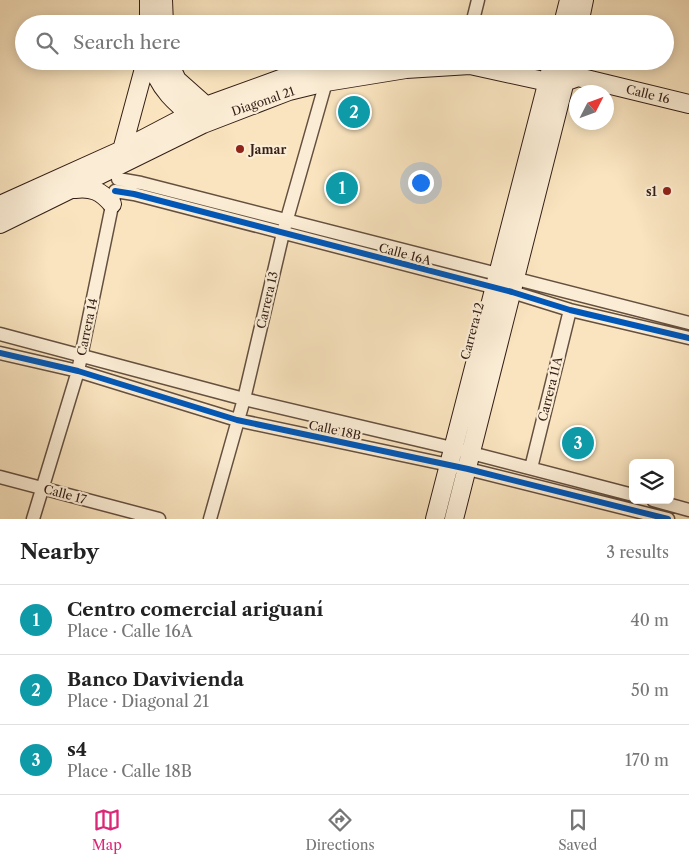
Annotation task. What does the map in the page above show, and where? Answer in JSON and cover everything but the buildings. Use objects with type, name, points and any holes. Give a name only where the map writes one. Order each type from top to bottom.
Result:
[{"type":"main road","points":[[149,0],[149,15]]},
{"type":"main road","points":[[163,0],[164,15]]},
{"type":"main road","points":[[565,15],[569,0]]},
{"type":"main road","points":[[581,15],[584,0]]},
{"type":"main road","points":[[75,188],[85,188],[100,192],[118,178],[144,70]]},
{"type":"main road","points":[[155,70],[158,80],[166,92],[204,115]]},
{"type":"main road","points":[[172,70],[177,80],[204,115]]},
{"type":"main road","name":"Diagonal 21","points":[[0,224],[75,188],[118,178],[204,115],[297,73],[309,70]]},
{"type":"main road","name":"Diagonal 21","points":[[204,115],[326,82],[400,70]]},
{"type":"main road","points":[[454,519],[514,285],[560,70]]},
{"type":"main road","name":"Calle 16","points":[[560,70],[689,104]]},
{"type":"main road","name":"Carrera 12","points":[[435,519],[497,281],[560,70]]},
{"type":"main road","name":"Diagonal 21","points":[[0,205],[118,178]]},
{"type":"street","points":[[474,15],[478,0]]},
{"type":"street","name":"Carrera 13","points":[[210,519],[244,399],[283,233],[326,82]]},
{"type":"street","name":"Calle 16A","points":[[118,178],[287,220],[497,281]]},
{"type":"street","name":"Calle 16A","points":[[118,178],[134,194],[283,233],[689,323]]},
{"type":"street","name":"Carrera 14","points":[[33,519],[78,371],[118,178]]},
{"type":"street","name":"Calle 16A","points":[[514,285],[570,310],[689,338]]},
{"type":"street","name":"Carrera 11A","points":[[531,468],[570,310]]},
{"type":"street","name":"Calle 18B","points":[[0,334],[81,354],[244,399],[452,448],[470,461],[668,519]]},
{"type":"street","name":"Calle 18B","points":[[0,353],[78,371],[237,420],[448,466],[470,461],[531,468],[629,494]]},
{"type":"street","name":"Calle 17","points":[[0,477],[160,519]]},
{"type":"street","points":[[667,504],[689,510]]},
{"type":"cycle path","points":[[115,191],[134,194],[512,292],[570,310],[689,338]]},
{"type":"cycle path","points":[[0,353],[78,371],[237,420],[468,469],[668,519]]},
{"type":"place","name":"Banco Davivienda","points":[[354,112]]},
{"type":"place","name":"Jamar","points":[[240,149]]},
{"type":"place","name":"Centro comercial ariguaní","points":[[342,188]]},
{"type":"place","name":"s1","points":[[667,191]]},
{"type":"place","name":"s4","points":[[578,443]]}]
